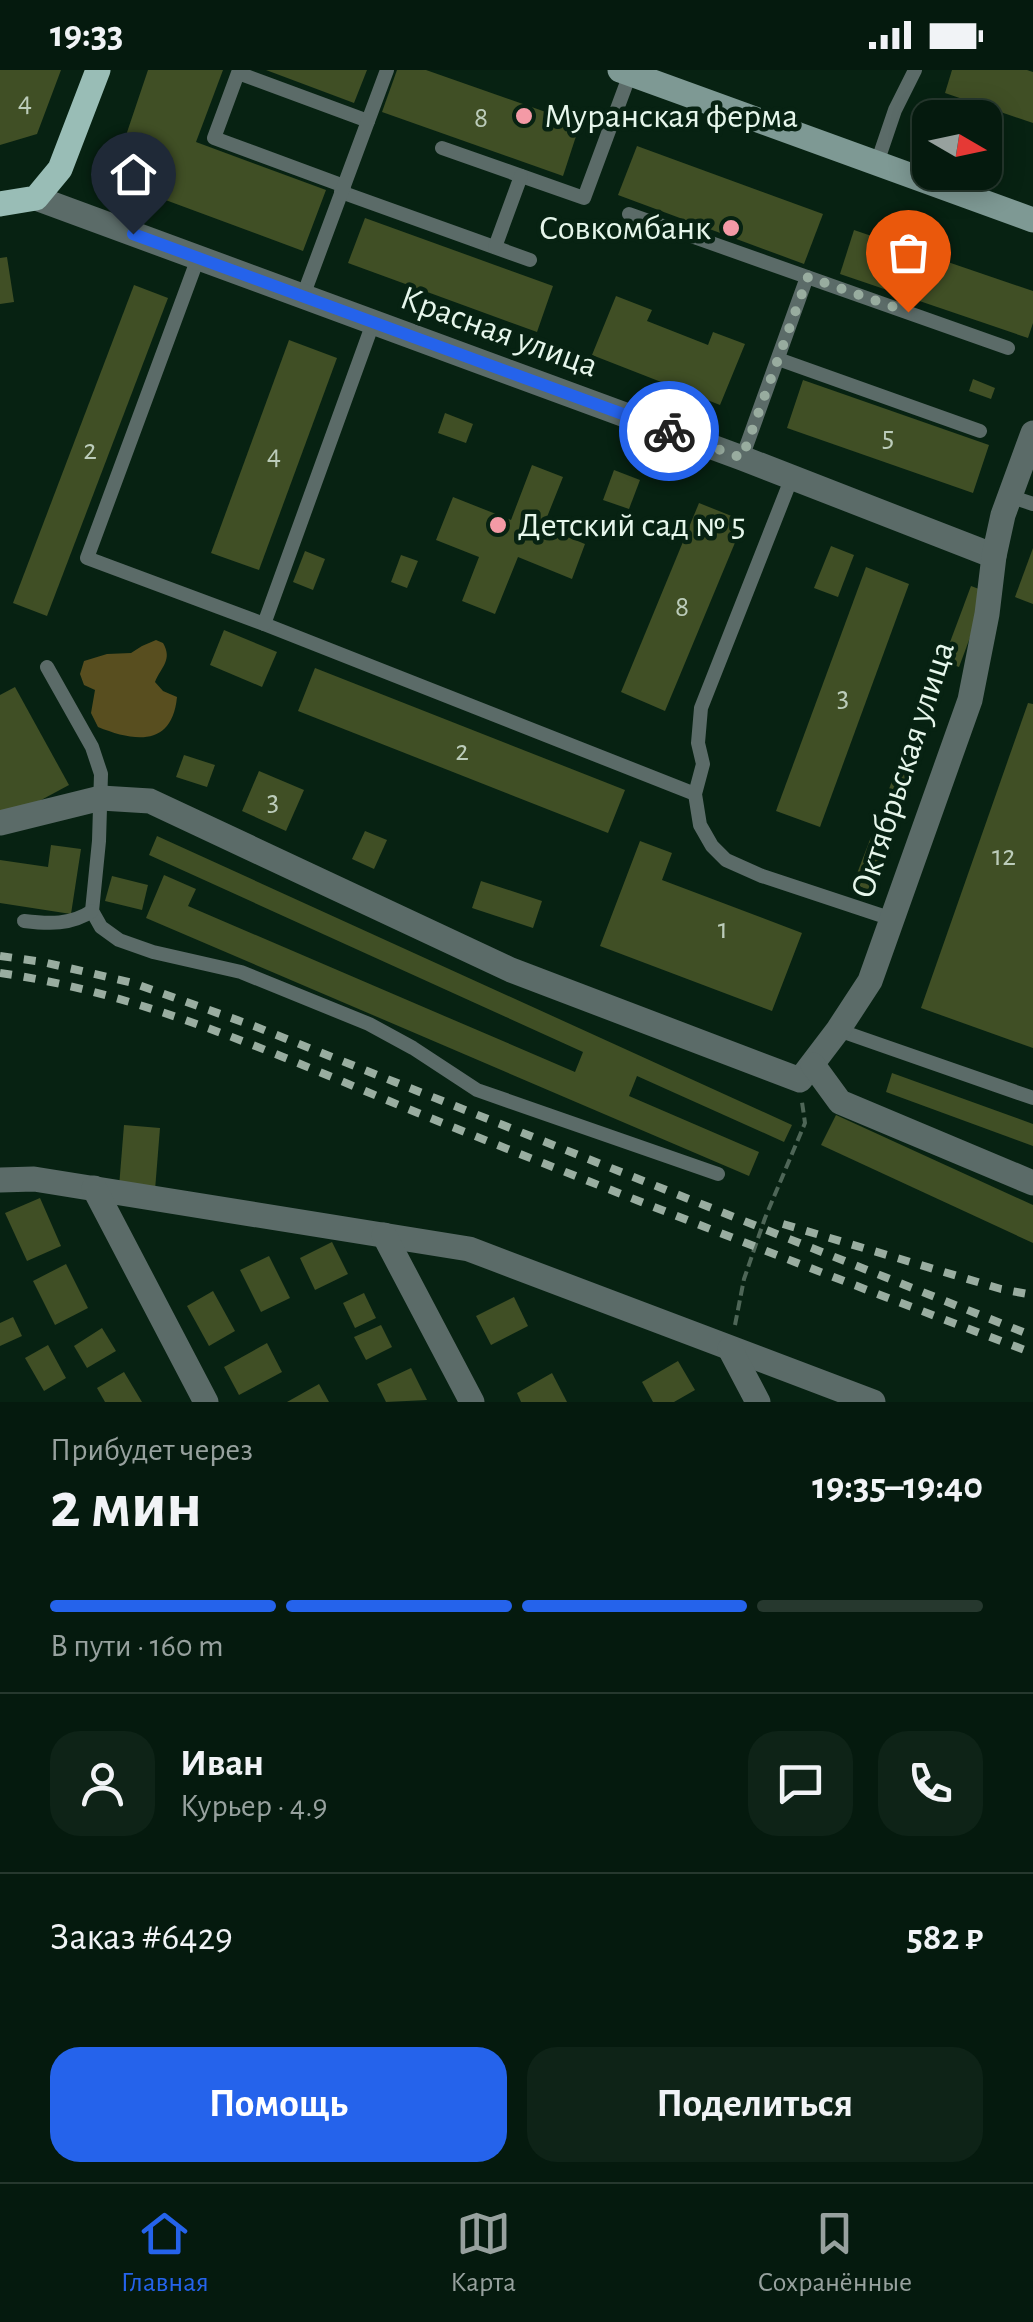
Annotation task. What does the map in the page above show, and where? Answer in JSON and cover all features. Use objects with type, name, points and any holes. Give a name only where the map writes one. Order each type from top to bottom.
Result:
[{"type":"main road","points":[[0,204],[36,198],[60,169],[98,70]]},
{"type":"main road","points":[[625,72],[1033,220]]},
{"type":"street","name":"Красная улица","points":[[36,198],[742,458],[994,556]]},
{"type":"street","name":"Октябрьская улица","points":[[813,1065],[870,981],[970,700],[994,556],[1021,500],[1033,432]]},
{"type":"street","points":[[0,823],[101,798],[150,800],[511,970],[800,1080],[813,1065],[840,1102],[1033,1183]]},
{"type":"street","points":[[0,1180],[34,1179],[469,1249],[874,1402]]},
{"type":"street","points":[[94,1188],[206,1402]]},
{"type":"street","points":[[384,1236],[472,1402]]},
{"type":"street","points":[[730,1349],[758,1402]]},
{"type":"lane","points":[[303,296],[387,70]]},
{"type":"lane","points":[[877,163],[895,110],[915,70]]},
{"type":"lane","points":[[368,121],[238,72],[214,138],[530,260]]},
{"type":"lane","points":[[442,148],[584,198],[625,72]]},
{"type":"lane","points":[[495,248],[521,176]]},
{"type":"lane","points":[[629,214],[1008,348]]},
{"type":"lane","points":[[198,258],[87,558],[695,794]]},
{"type":"lane","points":[[742,458],[808,277]]},
{"type":"lane","points":[[264,624],[373,323]]},
{"type":"lane","points":[[778,359],[980,430]]},
{"type":"lane","points":[[792,477],[701,708],[698,743],[703,764],[695,794],[700,825],[726,860],[892,920]]},
{"type":"lane","points":[[47,667],[92,747],[101,774],[92,911],[101,928],[118,940],[240,972],[369,1024],[478,1090],[718,1174]]},
{"type":"lane","points":[[24,921],[50,924],[79,920],[92,911]]},
{"type":"lane","points":[[838,1030],[1033,1098]]},
{"type":"path","points":[[730,1349],[744,1279],[805,1123]]},
{"type":"shaded area","points":[[156,640],[163,643],[167,654],[155,682],[177,697],[168,725],[150,736],[138,737],[98,727],[91,713],[95,690],[84,685],[80,674],[84,661],[107,654],[131,653]]},
{"type":"building","points":[[0,70],[61,70],[37,134],[0,145]]},
{"type":"building","points":[[148,70],[223,70],[196,142],[326,190],[303,251],[125,185],[115,168]]},
{"type":"building","points":[[266,70],[367,70],[354,103]]},
{"type":"building","points":[[397,70],[426,70],[580,124],[563,176],[382,112]]},
{"type":"building","points":[[952,70],[1033,72],[1033,123],[1002,112],[1002,100],[966,100],[945,93]]},
{"type":"building","points":[[637,146],[823,214],[804,264],[618,195]]},
{"type":"building","points":[[365,218],[553,286],[537,332],[348,263]]},
{"type":"building","points":[[854,230],[1033,291],[1033,323],[1028,338],[840,274]]},
{"type":"building","points":[[7,257],[14,302],[0,304],[0,258]]},
{"type":"building","points":[[134,285],[168,298],[47,616],[13,603]]},
{"type":"building","points":[[616,296],[652,310],[647,321],[708,345],[713,332],[745,344],[720,405],[592,355]]},
{"type":"building","points":[[289,340],[337,358],[259,570],[211,553]]},
{"type":"building","points":[[973,379],[995,388],[991,399],[969,391]]},
{"type":"building","points":[[803,380],[989,445],[973,493],[787,428]]},
{"type":"building","points":[[445,413],[473,424],[466,443],[438,433]]},
{"type":"building","points":[[532,465],[563,477],[543,527],[585,544],[572,579],[518,557],[495,614],[462,601],[479,557],[436,540],[453,497],[511,520]]},
{"type":"building","points":[[614,470],[640,480],[629,509],[603,500]]},
{"type":"building","points":[[699,503],[744,521],[665,711],[621,692]]},
{"type":"building","points":[[831,546],[854,555],[838,597],[814,588]]},
{"type":"building","points":[[1033,548],[1033,604],[1015,597]]},
{"type":"building","points":[[305,551],[325,559],[313,590],[293,582]]},
{"type":"building","points":[[401,555],[418,561],[407,588],[391,582]]},
{"type":"building","points":[[866,567],[909,584],[820,827],[776,811]]},
{"type":"building","points":[[971,586],[987,592],[959,667],[943,661]]},
{"type":"building","points":[[224,630],[277,652],[262,687],[210,665]]},
{"type":"building","points":[[315,668],[625,790],[608,833],[298,711]]},
{"type":"building","points":[[15,687],[69,785],[4,820],[0,813],[0,695]]},
{"type":"building","points":[[1028,703],[1033,704],[1033,1048],[921,1008]]},
{"type":"building","points":[[904,749],[921,755],[891,836],[874,829]]},
{"type":"building","points":[[184,755],[215,765],[207,787],[176,777]]},
{"type":"building","points":[[259,771],[304,790],[286,831],[242,811]]},
{"type":"building","points":[[365,831],[387,840],[374,869],[352,859]]},
{"type":"building","points":[[157,836],[792,1125],[784,1142],[637,1076],[629,1096],[759,1152],[749,1176],[146,918],[164,875],[196,889],[188,906],[575,1072],[583,1052],[149,855]]},
{"type":"building","points":[[871,837],[888,844],[871,891],[853,884]]},
{"type":"building","points":[[640,841],[672,853],[662,880],[802,933],[772,1011],[600,946]]},
{"type":"building","points":[[51,845],[81,849],[71,914],[0,903],[0,860],[48,867]]},
{"type":"building","points":[[112,876],[148,885],[142,910],[105,901]]},
{"type":"building","points":[[481,881],[542,901],[533,928],[472,908]]},
{"type":"building","points":[[892,1073],[1033,1124],[1033,1146],[886,1092]]},
{"type":"building","points":[[836,1115],[1033,1205],[1033,1243],[821,1145]]},
{"type":"building","points":[[124,1125],[160,1128],[155,1190],[119,1187]]},
{"type":"building","points":[[40,1198],[61,1246],[27,1261],[5,1213]]},
{"type":"building","points":[[332,1242],[348,1274],[315,1290],[300,1258]]},
{"type":"building","points":[[269,1256],[290,1298],[261,1312],[240,1270]]},
{"type":"building","points":[[66,1264],[88,1308],[55,1325],[33,1281]]},
{"type":"building","points":[[213,1291],[235,1331],[209,1346],[187,1306]]},
{"type":"building","points":[[364,1293],[376,1318],[355,1328],[343,1303]]},
{"type":"building","points":[[514,1297],[528,1326],[491,1345],[476,1316]]},
{"type":"building","points":[[13,1317],[22,1336],[0,1346],[0,1323]]},
{"type":"building","points":[[381,1325],[392,1347],[366,1360],[354,1337]]},
{"type":"building","points":[[102,1328],[116,1351],[87,1368],[74,1346]]},
{"type":"building","points":[[267,1343],[282,1372],[239,1395],[224,1367]]},
{"type":"building","points":[[48,1345],[66,1378],[44,1391],[25,1358]]},
{"type":"building","points":[[678,1361],[695,1390],[674,1402],[653,1402],[642,1382]]},
{"type":"building","points":[[411,1368],[427,1400],[386,1402],[377,1384]]},
{"type":"building","points":[[124,1372],[142,1402],[105,1402],[97,1388]]},
{"type":"building","points":[[552,1373],[567,1402],[521,1402],[517,1393]]},
{"type":"building","points":[[319,1384],[329,1402],[287,1402]]},
{"type":"railway","points":[[0,956],[133,983],[254,1026],[1033,1336]]},
{"type":"railway","points":[[0,973],[115,998],[227,1035],[1033,1353]]},
{"type":"railway","points":[[783,1224],[1033,1295]]},
{"type":"way so far","points":[[669,431],[742,458],[808,277],[908,312]]},
{"type":"place","name":"Муранская ферма","points":[[524,116]]},
{"type":"place","name":"Совкомбанк","points":[[731,228]]},
{"type":"place","name":"Детский сад № 5","points":[[498,525]]},
{"type":"route","points":[[133,234],[669,431]]}]
